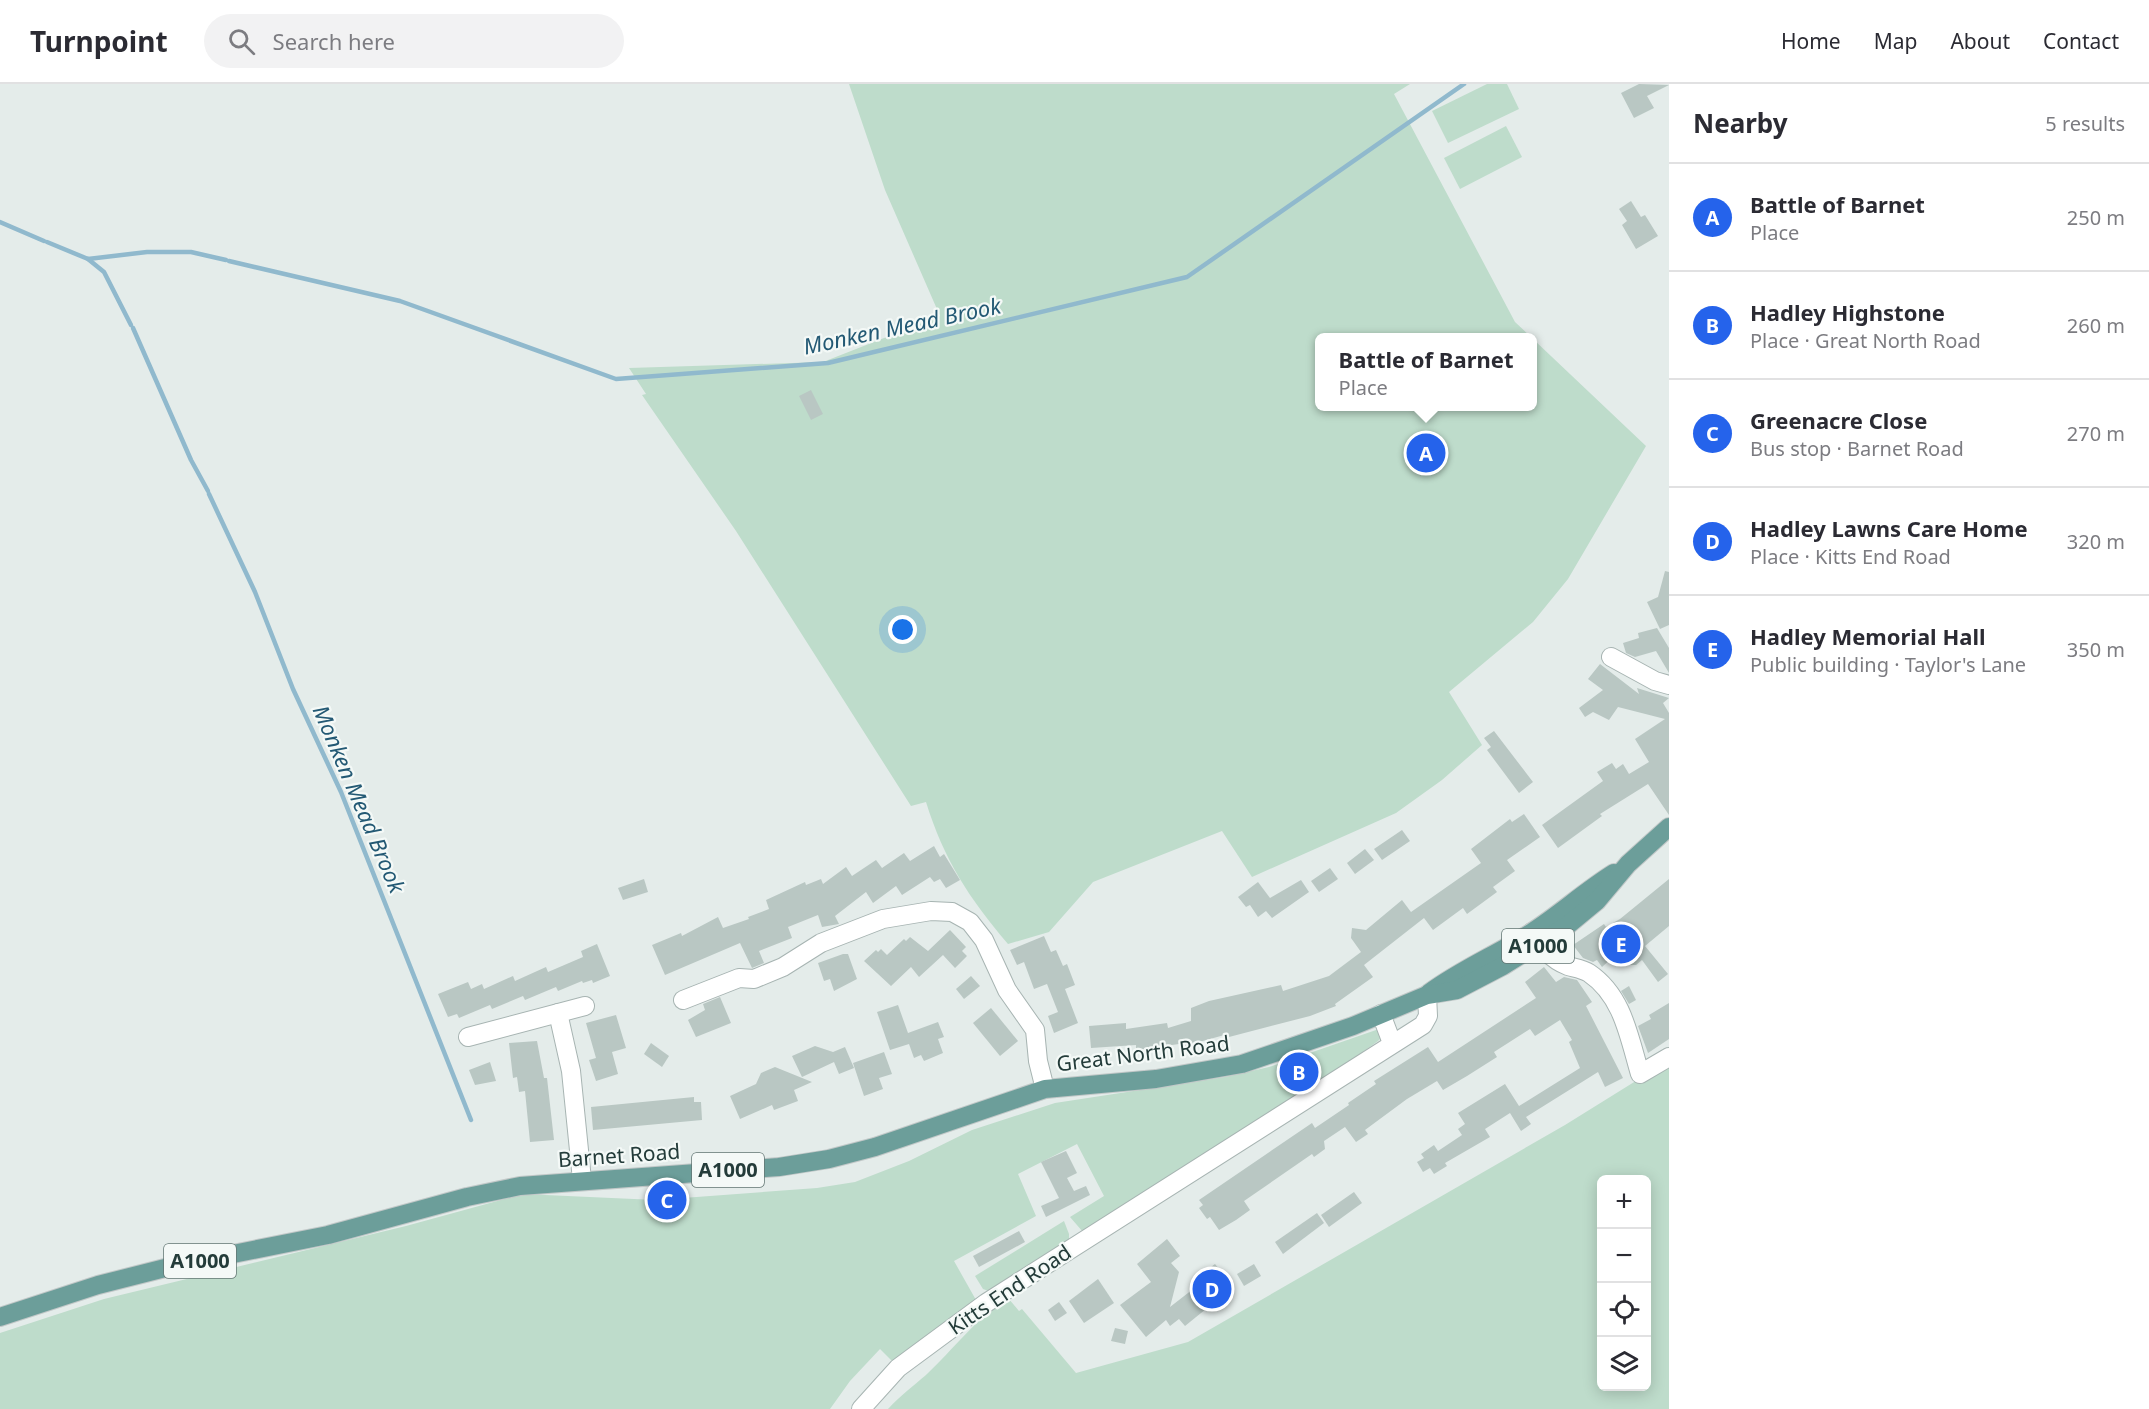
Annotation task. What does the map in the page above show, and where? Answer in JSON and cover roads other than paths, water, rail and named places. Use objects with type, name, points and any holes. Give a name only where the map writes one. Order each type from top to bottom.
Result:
[{"type":"main road","name":"A1000","points":[[1381,1014],[1427,995],[1457,990],[1597,901],[1628,864],[1669,826]]},
{"type":"main road","name":"Great North Road","points":[[1045,1089],[1156,1079],[1242,1064],[1318,1039],[1381,1014]]},
{"type":"main road","name":"Barnet Road","points":[[0,1317],[98,1286],[173,1266],[328,1235],[467,1197],[520,1186],[779,1167],[829,1160],[875,1147],[1045,1089]]},
{"type":"street","points":[[1611,657],[1654,681],[1669,685]]},
{"type":"street","points":[[683,1000],[739,978],[754,979],[783,967],[821,943],[883,919],[931,910],[952,912],[970,922],[984,940],[1007,990],[1035,1030],[1038,1061],[1045,1089]]},
{"type":"street","points":[[1536,938],[1555,961],[1588,972],[1608,990],[1623,1015],[1640,1074],[1669,1057]]},
{"type":"street","name":"Kitts End Road","points":[[861,1409],[898,1368],[986,1303],[1423,1025],[1428,1016],[1427,995]]},
{"type":"street","points":[[468,1036],[585,1006]]},
{"type":"street","points":[[558,1013],[571,1071],[582,1180]]},
{"type":"street","points":[[1381,1014],[1392,1043]]},
{"type":"waterway","name":"Monken Mead Brook","points":[[229,261],[400,301],[616,379],[828,363],[1187,277],[1464,84]]},
{"type":"waterway","name":"Monken Mead Brook","points":[[0,222],[44,241]]},
{"type":"waterway","name":"Monken Mead Brook","points":[[47,242],[88,259],[147,252],[191,252],[226,260]]},
{"type":"waterway","name":"Monken Mead Brook","points":[[88,259],[104,272],[131,325]]},
{"type":"waterway","name":"Monken Mead Brook","points":[[133,328],[191,460],[208,491]]},
{"type":"waterway","name":"Monken Mead Brook","points":[[209,494],[255,592],[293,689],[341,792],[471,1120]]},
{"type":"place","name":"Battle of Barnet","points":[[1426,453]]},
{"type":"place","name":"Hadley Memorial Hall","points":[[1621,944]]},
{"type":"place","name":"Hadley Highstone","points":[[1299,1072]]},
{"type":"place","name":"Greenacre Close","points":[[667,1200]]},
{"type":"place","name":"Hadley Lawns Care Home","points":[[1212,1289]]}]
